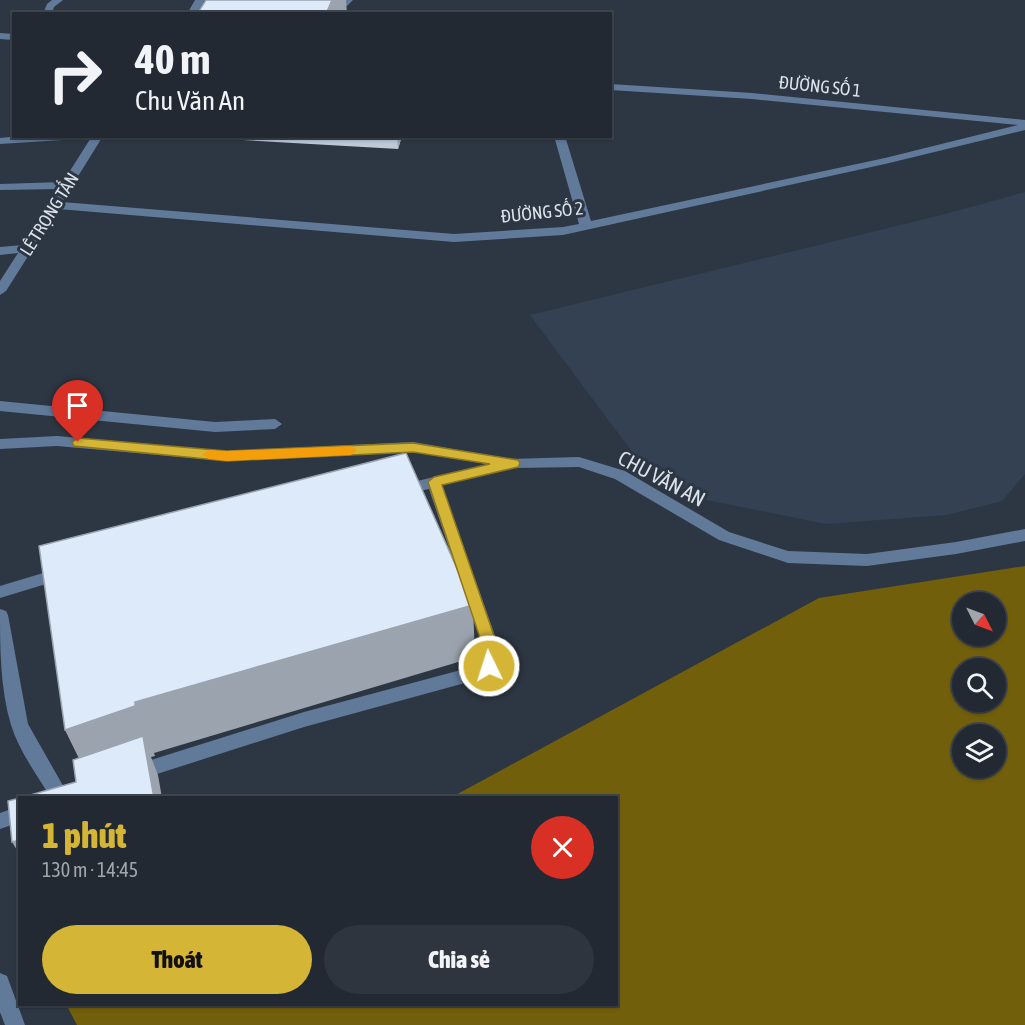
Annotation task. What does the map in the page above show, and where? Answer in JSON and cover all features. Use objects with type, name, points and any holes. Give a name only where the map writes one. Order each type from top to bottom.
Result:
[{"type":"street","points":[[48,12],[50,6],[58,0]]},
{"type":"street","name":"ĐƯỜNG SỐ 1","points":[[612,87],[752,96],[1025,123]]},
{"type":"street","name":"ĐƯỜNG SỐ 2","points":[[54,205],[453,237],[563,231],[885,162],[1025,128]]},
{"type":"street","points":[[0,141],[47,138]]},
{"type":"street","name":"LÊ TRỌNG TẤN","points":[[0,291],[97,138]]},
{"type":"street","points":[[560,138],[586,226]]},
{"type":"street","points":[[0,187],[67,185]]},
{"type":"street","points":[[0,251],[27,248]]},
{"type":"street","points":[[0,406],[215,427],[275,424]]},
{"type":"street","points":[[0,444],[57,441],[227,456],[413,447],[513,463]]},
{"type":"street","name":"CHU VĂN AN","points":[[388,493],[513,463],[579,462],[620,475],[724,536],[788,557],[867,560],[1025,536]]},
{"type":"street","points":[[118,779],[214,746],[349,705],[476,673],[489,666],[493,653],[434,482]]},
{"type":"street","points":[[0,592],[78,569]]},
{"type":"street","points":[[0,615],[19,724],[28,744],[66,796]]},
{"type":"street","points":[[0,821],[18,815]]},
{"type":"street","points":[[0,983],[15,1025]]},
{"type":"shaded area","points":[[1025,192],[1025,474],[1002,501],[946,515],[826,524],[682,495],[636,457],[530,315],[942,215]]},
{"type":"shaded area","points":[[1025,566],[1025,1025],[77,1025],[67,1006],[618,1006],[618,796],[454,796],[819,598]]},
{"type":"building","points":[[206,0],[332,0],[327,12],[198,12]]},
{"type":"building","points":[[406,453],[473,605],[135,702],[135,706],[65,730],[39,546]]},
{"type":"building","points":[[143,736],[154,796],[27,796],[76,782],[73,760]]},
{"type":"building","points":[[18,798],[18,840],[12,842],[8,801]]},
{"type":"slow traffic","points":[[209,454],[227,456],[351,450]]},
{"type":"route","points":[[78,442],[227,456],[413,447],[513,463],[434,482],[493,653],[489,666]]}]
